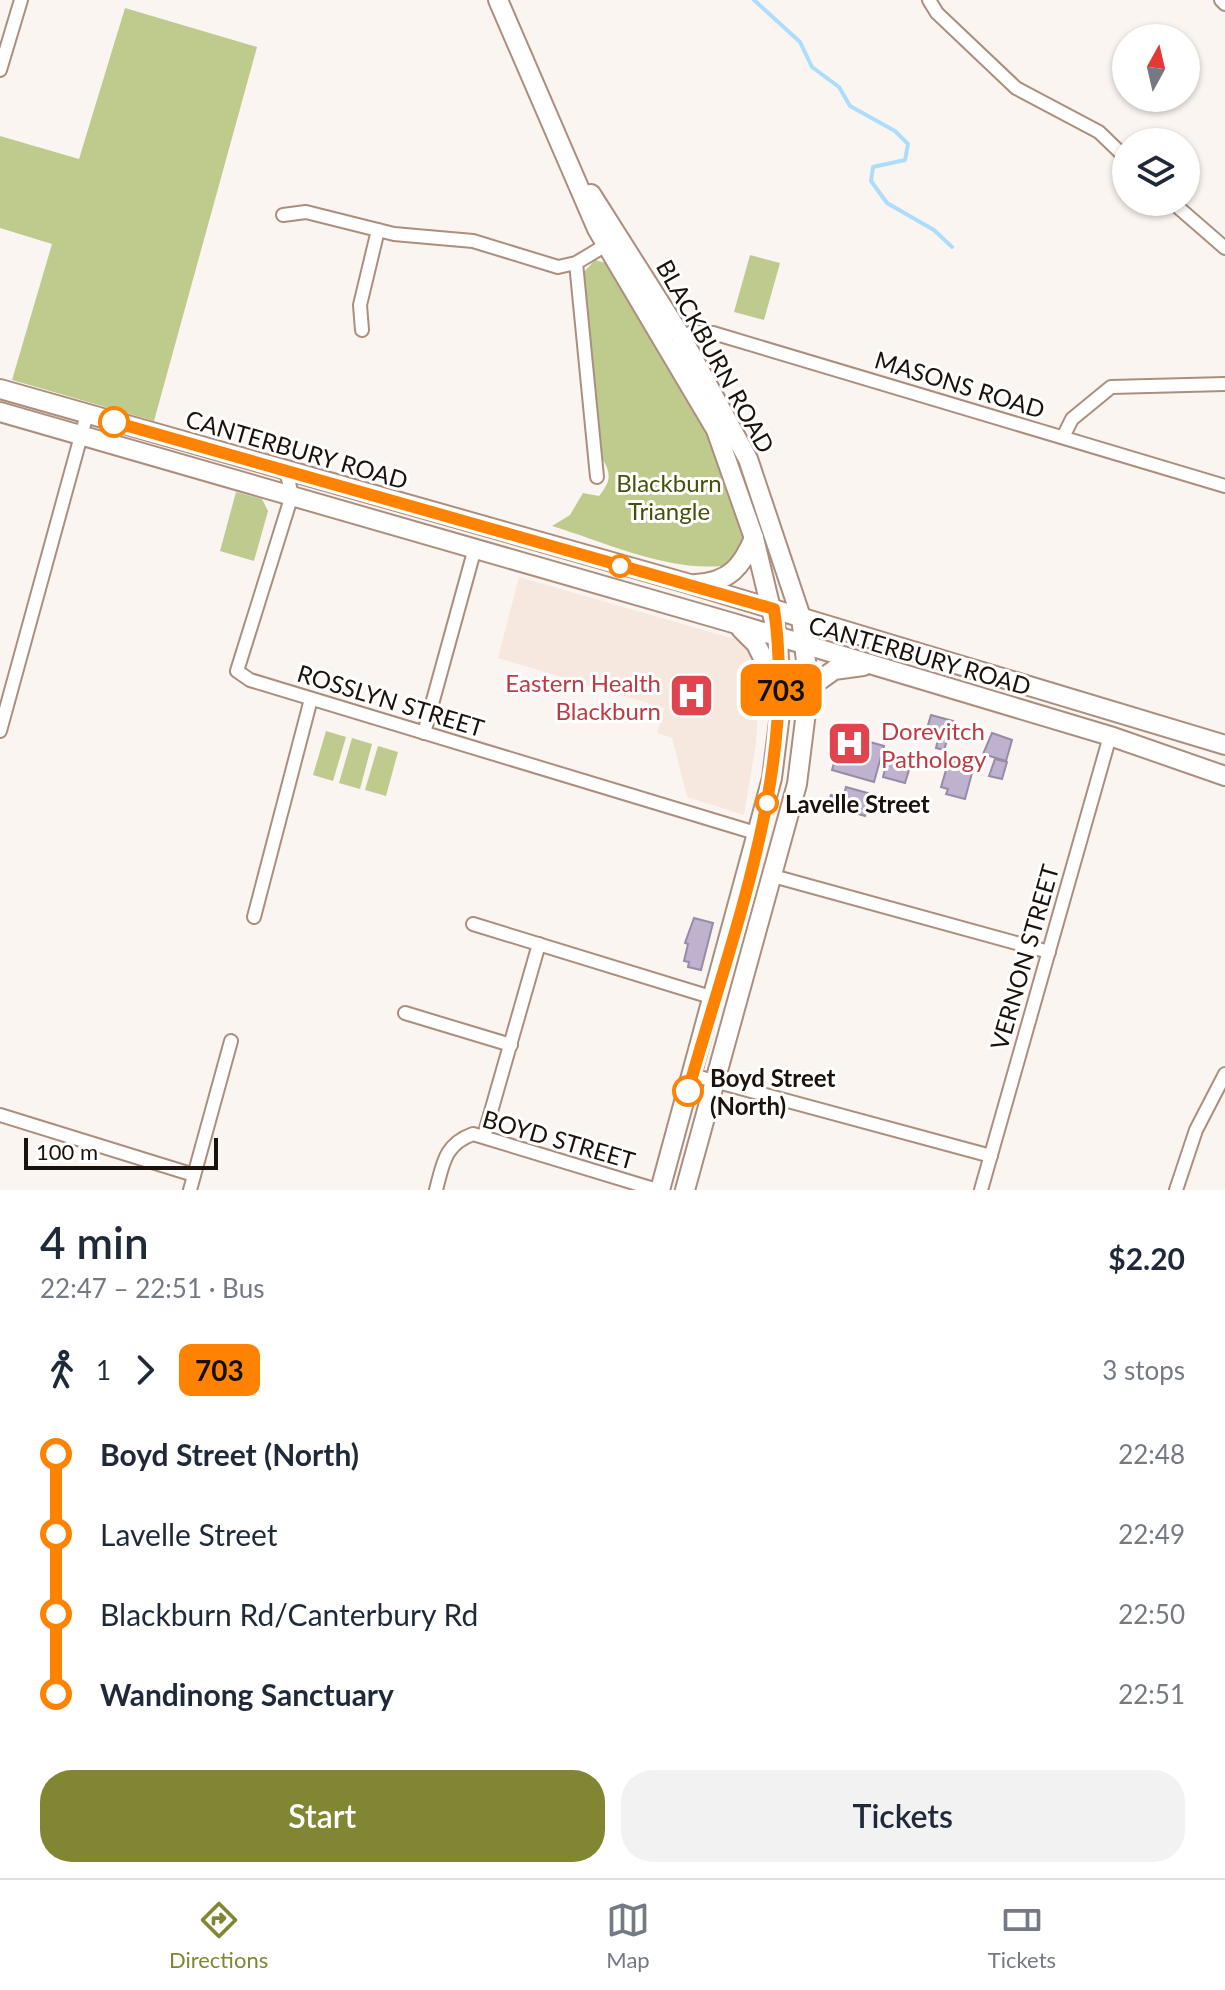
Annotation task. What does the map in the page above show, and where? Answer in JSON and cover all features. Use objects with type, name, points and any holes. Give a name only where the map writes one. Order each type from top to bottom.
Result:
[{"type":"main road","name":"BLACKBURN ROAD","points":[[498,0],[572,165],[613,241],[641,305],[674,341],[725,411],[748,459],[801,617],[809,688],[802,762],[685,1190]]},
{"type":"main road","name":"BLACKBURN ROAD","points":[[613,241],[638,265],[716,430],[754,538],[774,609],[778,638],[781,706],[772,778],[659,1190]]},
{"type":"main road","points":[[638,265],[641,305]]},
{"type":"main road","name":"CANTERBURY ROAD","points":[[0,389],[690,584],[1225,745]]},
{"type":"main road","name":"CANTERBURY ROAD","points":[[0,412],[733,623],[1110,736],[1225,776]]},
{"type":"main road","points":[[690,584],[709,583],[733,574],[743,564],[754,538]]},
{"type":"main road","points":[[733,623],[752,638],[767,660],[781,706]]},
{"type":"main road","points":[[809,688],[826,674],[848,666],[877,667]]},
{"type":"street","points":[[0,70],[21,0]]},
{"type":"street","points":[[929,0],[937,13],[1016,88],[1099,132],[1112,145]]},
{"type":"street","points":[[1221,0],[1225,4]]},
{"type":"street","points":[[283,215],[319,214],[378,230],[473,241],[558,267],[576,263],[613,241]]},
{"type":"street","points":[[1188,216],[1225,248]]},
{"type":"street","points":[[362,330],[360,305],[378,230]]},
{"type":"street","points":[[576,263],[597,477]]},
{"type":"street","name":"MASONS ROAD","points":[[674,341],[694,332],[713,333],[1225,486]]},
{"type":"street","points":[[1063,437],[1072,419],[1111,387],[1225,384]]},
{"type":"street","points":[[0,731],[87,414]]},
{"type":"street","points":[[283,492],[286,471]]},
{"type":"street","name":"ROSSLYN STREET","points":[[283,492],[277,537],[237,671],[250,680],[759,834]]},
{"type":"street","points":[[424,733],[475,548]]},
{"type":"street","points":[[254,917],[311,699]]},
{"type":"street","name":"VERNON STREET","points":[[981,1190],[1110,736]]},
{"type":"street","points":[[773,876],[1049,952]]},
{"type":"street","points":[[473,924],[714,998]]},
{"type":"street","points":[[484,1136],[539,944]]},
{"type":"street","points":[[405,1013],[511,1045]]},
{"type":"street","points":[[190,1190],[231,1041]]},
{"type":"street","points":[[1176,1190],[1196,1130],[1225,1074]]},
{"type":"street","points":[[692,1075],[991,1156]]},
{"type":"street","points":[[0,1115],[194,1175]]},
{"type":"street","name":"BOYD STREET","points":[[436,1190],[446,1152],[453,1143],[473,1134],[659,1190]]},
{"type":"shaded area","name":"Eastern Health Blackburn","points":[[519,577],[742,641],[758,670],[760,684],[756,743],[744,815],[687,797],[672,738],[657,733],[664,708],[498,658]]},
{"type":"green space","points":[[125,8],[257,47],[154,421],[12,380],[52,244],[0,228],[0,136],[79,159]]},
{"type":"green space","points":[[750,255],[780,263],[764,320],[734,312]]},
{"type":"green space","name":"Blackburn Triangle","points":[[595,260],[610,264],[716,448],[745,532],[745,546],[735,564],[712,567],[666,562],[552,526],[570,515],[583,493],[599,496],[608,478],[603,460],[590,336],[579,285],[581,275]]},
{"type":"green space","points":[[236,492],[262,499],[268,511],[254,561],[220,551]]},
{"type":"green space","points":[[326,731],[346,737],[333,781],[313,775]]},
{"type":"green space","points":[[352,738],[372,744],[360,789],[339,783]]},
{"type":"green space","points":[[378,746],[398,752],[386,796],[365,790]]},
{"type":"building","points":[[931,715],[953,721],[944,750],[936,748],[938,739],[925,735]]},
{"type":"building","points":[[992,733],[1012,740],[1006,761],[983,754]]},
{"type":"building","points":[[842,734],[884,746],[874,782],[832,770]]},
{"type":"building","points":[[889,754],[912,760],[905,783],[883,777]]},
{"type":"building","points":[[958,757],[975,762],[965,799],[946,794],[948,789],[941,787],[949,760],[956,762]]},
{"type":"building","points":[[995,759],[1007,762],[1002,779],[989,776]]},
{"type":"building","points":[[846,787],[871,794],[865,816],[828,805],[831,795],[843,799]]},
{"type":"building","points":[[694,918],[713,923],[701,970],[688,967],[689,962],[684,961],[688,944],[685,943]]},
{"type":"waterway","points":[[754,0],[800,42],[812,67],[839,87],[850,106],[895,131],[908,144],[905,160],[873,167],[871,181],[887,203],[934,230],[952,247]]},
{"type":"bus line","name":"703","points":[[114,422],[774,609],[781,706],[772,778],[688,1091]]},
{"type":"place","name":"Eastern Health Blackburn","points":[[692,696]]},
{"type":"place","name":"Dorevitch Pathology","points":[[850,744]]},
{"type":"place","name":"Lavelle Street","points":[[767,803]]},
{"type":"place","name":"Boyd Street (North)","points":[[688,1091]]}]
